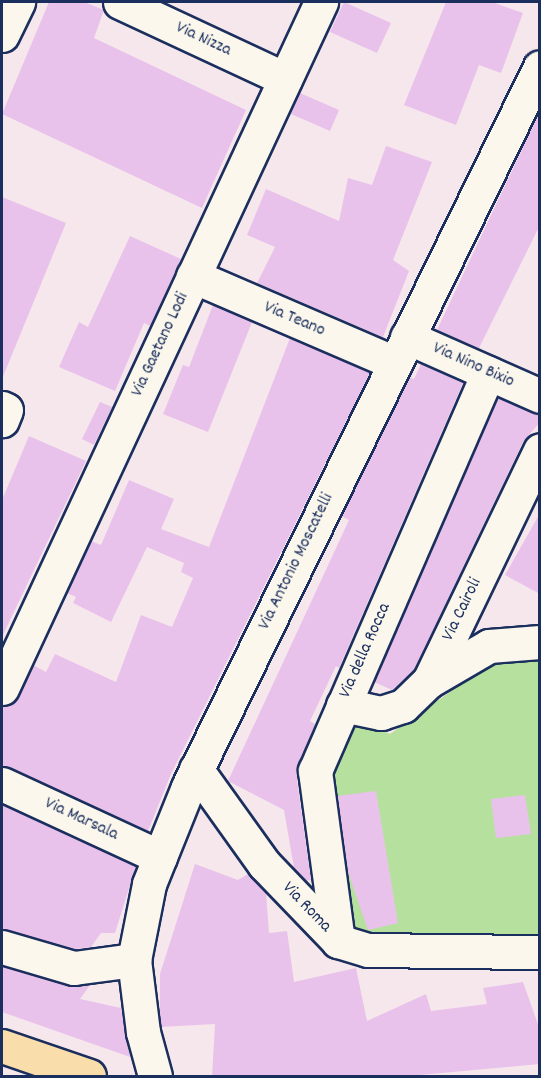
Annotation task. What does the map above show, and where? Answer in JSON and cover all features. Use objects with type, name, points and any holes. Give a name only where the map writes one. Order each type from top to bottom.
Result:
[{"type":"main road","points":[[2,1046],[89,1077]]},
{"type":"street","points":[[2,35],[18,2]]},
{"type":"street","name":"Via Nizza","points":[[120,2],[285,79]]},
{"type":"street","name":"Via Gaetano Lodi","points":[[2,688],[321,2]]},
{"type":"street","name":"Via Antonio Moscatelli","points":[[155,1077],[143,1032],[134,960],[160,857],[196,769],[539,70]]},
{"type":"street","name":"Via Teano","points":[[193,276],[401,350]]},
{"type":"street","name":"Via Nino Bixio","points":[[401,350],[488,373],[540,396]]},
{"type":"street","name":"Via della Rocca","points":[[338,942],[315,771],[488,373]]},
{"type":"street","points":[[2,408],[6,410],[2,420]]},
{"type":"street","name":"Via Cairoli","points":[[343,705],[381,713],[403,706],[429,681],[540,450]]},
{"type":"street","points":[[429,681],[489,646],[540,642]]},
{"type":"street","name":"Via Roma","points":[[196,769],[264,864],[338,942],[368,950],[540,952]]},
{"type":"street","name":"Via Marsala","points":[[2,784],[160,857]]},
{"type":"street","points":[[2,947],[74,968],[134,960]]},
{"type":"green space","points":[[539,660],[539,935],[501,943],[350,932],[330,769],[354,719],[390,734],[490,664]]},
{"type":"building","points":[[49,2],[84,2],[104,10],[94,38],[246,110],[202,208],[2,114]]},
{"type":"building","points":[[344,2],[391,23],[377,53],[330,32]]},
{"type":"building","points":[[446,2],[492,2],[523,13],[501,73],[479,65],[456,125],[404,105]]},
{"type":"building","points":[[300,93],[339,110],[330,131],[291,114]]},
{"type":"building","points":[[540,111],[540,225],[479,348],[437,330]]},
{"type":"building","points":[[386,146],[432,162],[393,260],[409,271],[383,337],[257,283],[275,247],[247,235],[266,189],[339,221],[348,178],[372,185]]},
{"type":"building","points":[[2,197],[66,223],[2,379]]},
{"type":"building","points":[[130,236],[181,259],[150,326],[144,323],[115,391],[59,367],[79,322],[88,327]]},
{"type":"building","points":[[213,305],[252,322],[208,432],[163,414],[183,365],[189,367]]},
{"type":"building","points":[[290,338],[370,373],[171,774],[148,831],[2,765],[2,706],[19,696],[33,665],[46,672],[55,654],[116,682],[141,615],[172,627],[193,578],[181,572],[184,563],[147,547],[111,622],[73,603],[76,597],[67,593],[91,541],[101,545],[129,480],[174,499],[161,529],[209,547]]},
{"type":"building","points":[[421,364],[463,383],[339,668],[336,666],[310,721],[315,724],[296,773],[311,880],[306,881],[294,868],[284,810],[228,781],[349,520],[341,516],[409,377],[414,379]]},
{"type":"building","points":[[498,398],[540,414],[540,422],[523,442],[414,670],[392,690],[374,682]]},
{"type":"building","points":[[100,402],[112,407],[94,445],[82,439]]},
{"type":"building","points":[[29,436],[86,461],[2,637],[2,500]]},
{"type":"building","points":[[540,513],[540,594],[505,575]]},
{"type":"building","points":[[376,791],[398,923],[368,930],[348,872],[337,796]]},
{"type":"building","points":[[525,795],[531,834],[496,838],[491,799]]},
{"type":"building","points":[[2,804],[136,866],[115,933],[101,933],[91,947],[75,949],[2,929]]},
{"type":"building","points":[[195,864],[238,880],[248,874],[266,893],[269,933],[287,931],[294,982],[356,968],[367,1021],[426,994],[431,1011],[487,1004],[483,988],[523,982],[540,1030],[540,1064],[398,1077],[212,1077],[215,1024],[161,1027],[160,974]]},
{"type":"building","points":[[2,966],[69,986],[90,985],[80,999],[121,1008],[130,1057],[2,1012]]}]
